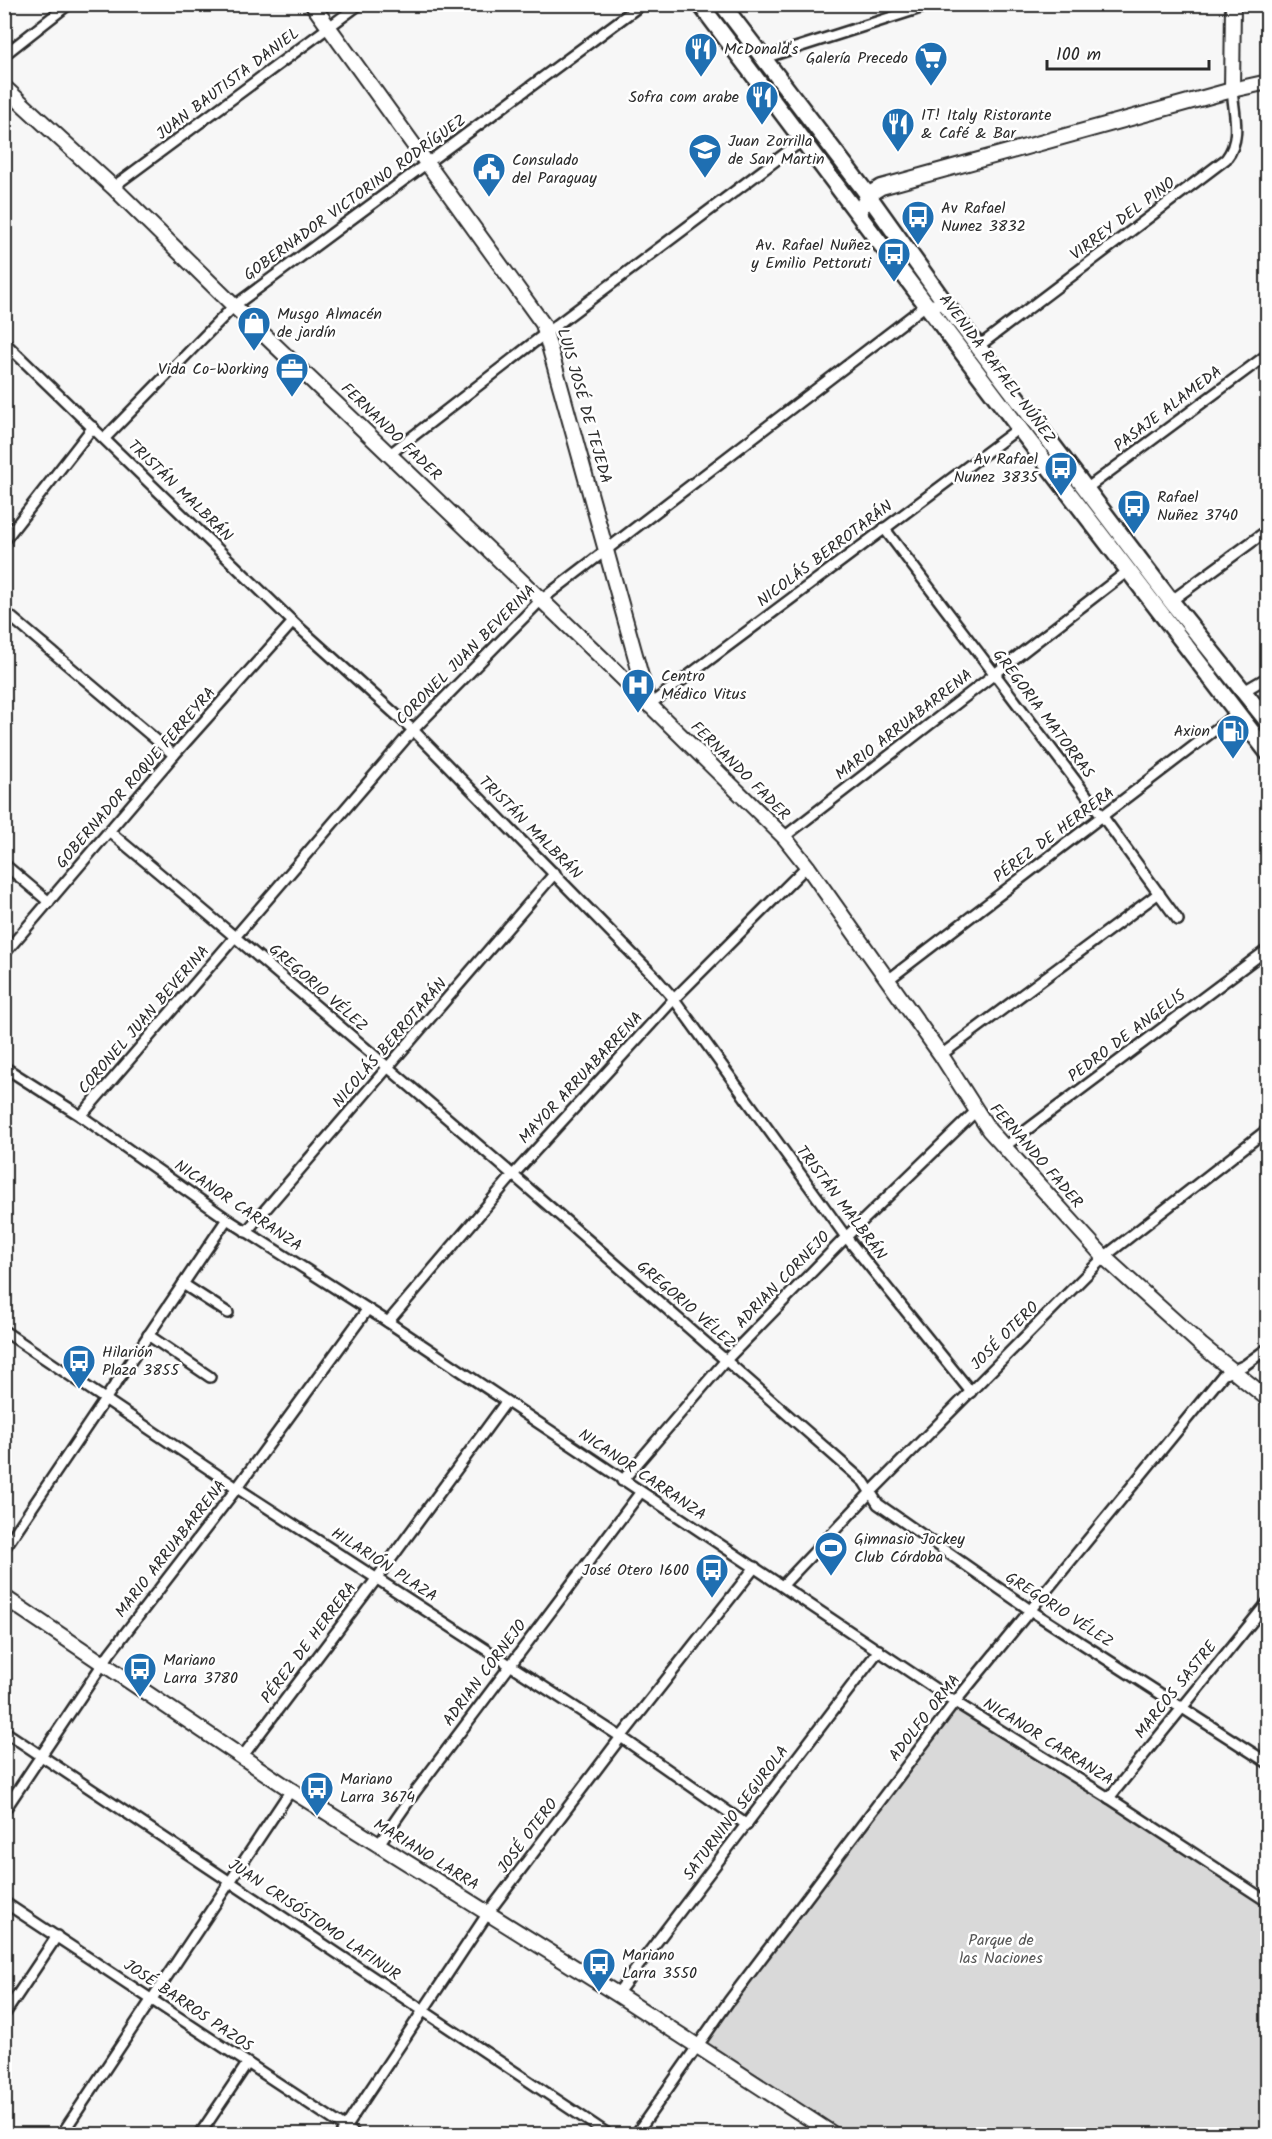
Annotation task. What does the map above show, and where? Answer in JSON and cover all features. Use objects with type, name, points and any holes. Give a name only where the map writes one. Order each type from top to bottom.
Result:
[{"type":"main road","name":"LUIS JOSÉ DE TEJEDA","points":[[312,4],[537,313],[546,333],[649,705]]},
{"type":"main road","name":"AVENIDA RAFAEL NÚÑEZ","points":[[700,4],[1019,428],[1268,753]]},
{"type":"main road","name":"AVENIDA RAFAEL NÚÑEZ","points":[[722,4],[868,195],[948,307],[980,346],[1171,601],[1268,722]]},
{"type":"main road","points":[[1232,90],[1233,4]]},
{"type":"main road","points":[[858,214],[868,195],[881,187],[1268,82]]},
{"type":"main road","name":"FERNANDO FADER","points":[[4,87],[113,187],[784,837],[888,980],[976,1111],[1004,1147],[1104,1257],[1201,1345],[1268,1399]]},
{"type":"main road","name":"MARIANO LARRA","points":[[4,1597],[291,1790],[617,1994],[833,2134]]},
{"type":"street","points":[[4,55],[69,4]]},
{"type":"street","name":"JUAN BAUTISTA DANIEL","points":[[113,187],[360,4]]},
{"type":"street","name":"GOBERNADOR VICTORINO RODRÍGUEZ","points":[[105,438],[234,306],[642,4]]},
{"type":"street","points":[[764,58],[933,4]]},
{"type":"street","name":"VIRREY DEL PINO","points":[[980,346],[1226,159],[1233,151],[1236,142],[1232,90]]},
{"type":"street","points":[[390,454],[546,333],[803,140]]},
{"type":"street","points":[[926,305],[948,307]]},
{"type":"street","name":"CORONEL JUAN BEVERINA","points":[[81,1116],[412,730],[541,600],[926,305]]},
{"type":"street","name":"TRISTÁN MALBRÁN","points":[[4,342],[292,622],[412,730],[555,873],[674,999],[846,1237],[971,1392]]},
{"type":"street","name":"PASAJE ALAMEDA","points":[[1086,489],[1268,354]]},
{"type":"street","points":[[4,541],[93,427]]},
{"type":"street","name":"NICOLÁS BERROTARÁN","points":[[649,705],[1019,428]]},
{"type":"street","name":"GREGORIA MATORRAS","points":[[884,528],[1178,920]]},
{"type":"street","points":[[1171,601],[1268,530]]},
{"type":"street","name":"MARIO ARRUABARRENA","points":[[784,837],[1129,570]]},
{"type":"street","points":[[4,611],[174,755]]},
{"type":"street","name":"GOBERNADOR ROQUE FERREYRA","points":[[4,954],[174,755],[292,622]]},
{"type":"street","points":[[1244,691],[1268,677]]},
{"type":"street","name":"PÉREZ DE HERRERA","points":[[888,980],[1237,713]]},
{"type":"street","name":"GREGORIO VÉLEZ","points":[[110,832],[513,1175],[726,1360],[864,1482],[878,1504],[1030,1610],[1268,1763]]},
{"type":"street","points":[[4,864],[49,902]]},
{"type":"street","name":"MAYOR ARRUABARRENA","points":[[388,1322],[513,1175],[674,999],[807,866]]},
{"type":"street","name":"NICOLÁS BERROTARÁN","points":[[246,1232],[555,873]]},
{"type":"street","points":[[940,1055],[1159,893]]},
{"type":"street","name":"PEDRO DE ANGELIS","points":[[1004,1147],[1268,949]]},
{"type":"street","name":"NICANOR CARRANZA","points":[[4,1066],[81,1116],[246,1232],[388,1322],[622,1481],[783,1585],[955,1702],[1108,1797],[1268,1902]]},
{"type":"street","name":"ADRIAN CORNEJO","points":[[622,1481],[726,1360],[846,1237],[976,1111]]},
{"type":"street","name":"JOSÉ OTERO","points":[[783,1585],[871,1492],[1104,1257],[1268,1129]]},
{"type":"street","points":[[4,1549],[227,1219]]},
{"type":"street","points":[[183,1284],[228,1313]]},
{"type":"street","name":"MARIO ARRUABARRENA","points":[[4,1811],[102,1664],[237,1488],[368,1310]]},
{"type":"street","name":"HILARIÓN PLAZA","points":[[4,1330],[237,1488],[621,1737],[747,1825]]},
{"type":"street","points":[[148,1335],[210,1377]]},
{"type":"street","name":"ADOLFO ORMA","points":[[636,2134],[729,2001],[955,1702],[1223,1375],[1245,1365],[1268,1348]]},
{"type":"street","name":"PÉREZ DE HERRERA","points":[[242,1757],[506,1402]]},
{"type":"street","name":"ADRIAN CORNEJO","points":[[379,1844],[415,1792],[640,1493]]},
{"type":"street","name":"JOSÉ OTERO","points":[[343,2131],[488,1913],[621,1737],[755,1567]]},
{"type":"street","name":"MARCOS SASTRE","points":[[1108,1797],[1268,1602]]},
{"type":"street","name":"SATURNINO SEGUROLA","points":[[617,1994],[879,1650]]},
{"type":"street","name":"JUAN CRISÓSTOMO LAFINUR","points":[[4,1731],[608,2134]]},
{"type":"street","points":[[62,2134],[291,1790]]},
{"type":"street","name":"JOSÉ BARROS PAZOS","points":[[4,1902],[343,2131],[355,2134]]},
{"type":"street","points":[[4,2015],[57,1936]]},
{"type":"street","points":[[200,2134],[247,2064]]},
{"type":"green space","name":"Parque de las Naciones","points":[[955,1702],[1267,1902],[1267,2134],[833,2134],[698,2048]]},
{"type":"place","name":"McDonald's","points":[[701,78]]},
{"type":"place","name":"Galería Precedo","points":[[931,87]]},
{"type":"place","name":"Sofra com arabe","points":[[762,126]]},
{"type":"place","name":"IT! Italy Ristorante & Café & Bar","points":[[898,153]]},
{"type":"place","name":"Juan Zorrilla de San Martin","points":[[705,179]]},
{"type":"place","name":"Consulado del Paraguay","points":[[489,198]]},
{"type":"place","name":"Av Rafael Nunez 3832","points":[[918,246]]},
{"type":"place","name":"Av. Rafael Nuñez y Emilio Pettoruti","points":[[894,283]]},
{"type":"place","name":"Musgo Almacén de jardín","points":[[254,352]]},
{"type":"place","name":"Vida Co-Working","points":[[292,398]]},
{"type":"place","name":"Av Rafael Nunez 3835","points":[[1061,497]]},
{"type":"place","name":"Rafael Nuñez 3740","points":[[1134,535]]},
{"type":"place","name":"Centro Médico Vitus","points":[[638,714]]},
{"type":"place","name":"Axion","points":[[1233,760]]},
{"type":"place","name":"Hilarión Plaza 3855","points":[[79,1390]]},
{"type":"place","name":"Gimnasio Jockey Club Córdoba","points":[[831,1577]]},
{"type":"place","name":"José Otero 1600","points":[[712,1599]]},
{"type":"place","name":"Mariano Larra 3780","points":[[140,1698]]},
{"type":"place","name":"Mariano Larra 3674","points":[[317,1817]]},
{"type":"place","name":"Mariano Larra 3550","points":[[599,1993]]}]
